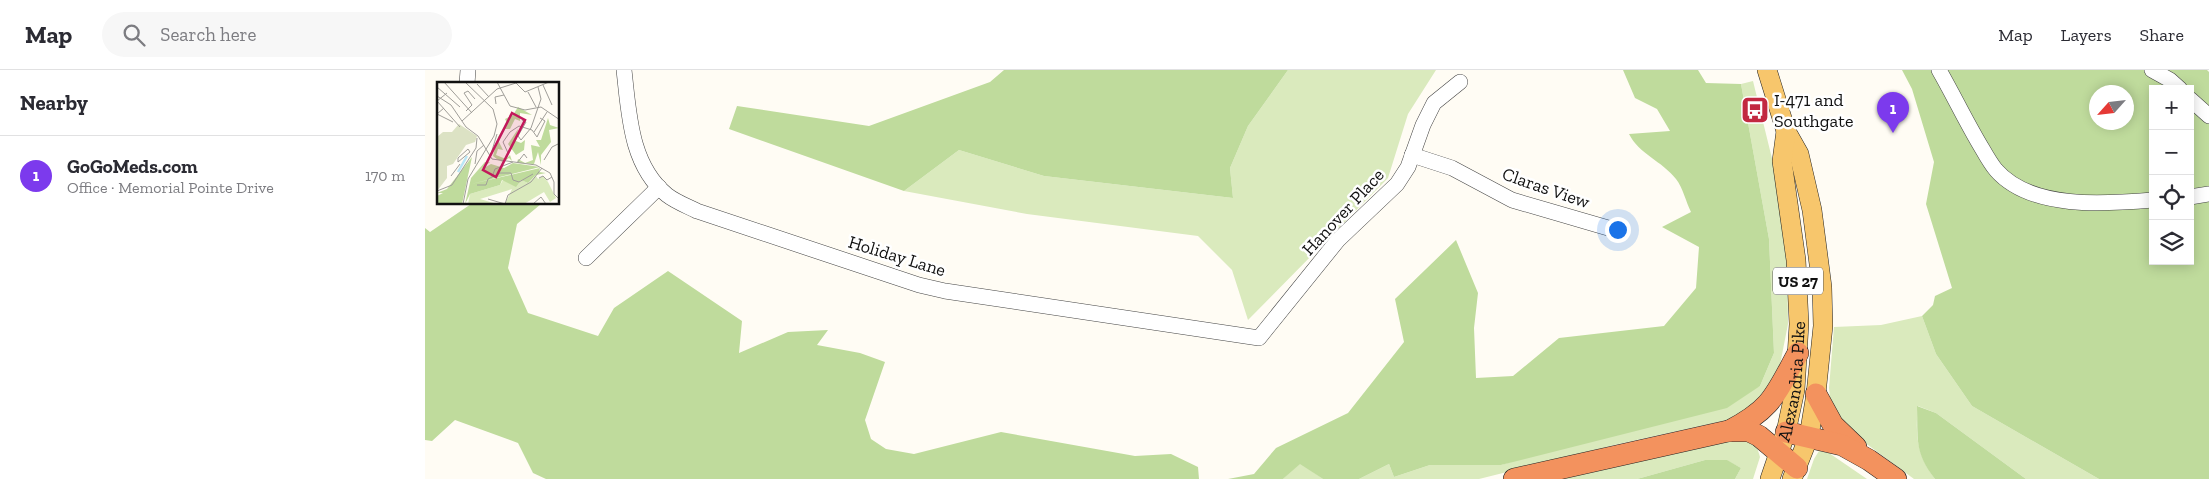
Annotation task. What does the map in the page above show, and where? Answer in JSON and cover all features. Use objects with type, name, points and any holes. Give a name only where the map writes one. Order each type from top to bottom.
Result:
[{"type":"highway","points":[[1728,431],[1759,414],[1769,404],[1778,392],[1798,353]]},
{"type":"highway","points":[[1816,394],[1833,424],[1869,460]]},
{"type":"highway","points":[[1514,479],[1728,431],[1749,431],[1759,436],[1779,452],[1794,473]]},
{"type":"highway","points":[[1786,432],[1809,436],[1843,446],[1869,460],[1896,479]]},
{"type":"main road","name":"Alexandria Pike","points":[[1767,70],[1786,131],[1799,154],[1812,210],[1822,287],[1823,326],[1816,394],[1809,436],[1794,473]]},
{"type":"main road","name":"Alexandria Pike","points":[[1770,479],[1786,432],[1795,390],[1798,353],[1799,298],[1797,260],[1782,161],[1786,131]]},
{"type":"street","name":"Holiday Lane","points":[[624,70],[630,120],[637,151],[659,188],[667,195],[697,211],[919,286],[974,296],[1259,338]]},
{"type":"street","points":[[1939,70],[1991,163],[2009,181],[2032,193],[2071,202],[2114,203],[2149,200]]},
{"type":"street","points":[[2153,70],[2176,85]]},
{"type":"street","name":"Hanover Place","points":[[1259,338],[1338,240],[1397,184],[1408,167],[1423,124],[1434,103],[1460,82]]},
{"type":"street","points":[[2194,103],[2209,116]]},
{"type":"street","name":"Claras View","points":[[1412,155],[1452,168],[1512,200],[1615,230]]},
{"type":"street","points":[[586,258],[659,188]]},
{"type":"street","points":[[2194,196],[2209,194]]},
{"type":"green space","points":[[1004,70],[1288,70],[1248,126],[1230,168],[1233,198],[1044,176],[959,150],[904,191],[729,129],[737,106],[869,126],[990,82]]},
{"type":"green space","points":[[1288,70],[1436,70],[1408,114],[1388,178],[1248,320],[1232,270],[1198,236],[1027,214],[904,191],[959,150],[1044,176],[1233,198],[1230,168],[1248,126]]},
{"type":"green space","points":[[1623,70],[1698,70],[1706,83],[1741,84],[1769,239],[1774,353],[1760,386],[1727,408],[1501,465],[1430,465],[1394,477],[1389,464],[1359,479],[1323,479],[1300,464],[1283,479],[1228,479],[1254,474],[1276,448],[1348,413],[1404,342],[1395,299],[1456,240],[1478,293],[1474,328],[1476,378],[1513,376],[1559,338],[1664,326],[1696,288],[1699,247],[1662,227],[1691,212],[1676,179],[1639,147],[1629,134],[1670,131],[1657,109],[1635,98]]},
{"type":"green space","points":[[1902,70],[2207,70],[2209,72],[2209,479],[2099,479],[1972,406],[1936,354],[1922,316],[1933,305],[1935,296],[1952,288],[1926,204],[1934,162],[1912,89]]},
{"type":"green space","points":[[1753,81],[1777,179],[1787,252],[1788,324],[1778,375],[1751,411],[1727,420],[1614,445],[1479,479],[1359,479],[1389,464],[1394,477],[1430,465],[1501,465],[1760,386],[1774,353],[1769,239],[1741,84]]},
{"type":"green space","points":[[470,205],[540,205],[517,224],[508,268],[528,313],[598,336],[614,308],[668,271],[742,321],[739,353],[788,332],[828,330],[817,345],[860,353],[885,362],[865,420],[871,439],[886,449],[914,454],[1001,432],[1135,456],[1171,454],[1198,467],[1199,479],[546,479],[533,473],[518,443],[455,420],[432,441],[425,440],[425,228],[430,232]]},
{"type":"green space","points":[[1922,316],[1936,354],[1972,406],[2099,479],[2026,479],[1936,413],[1918,406],[1917,436],[1919,445],[1924,462],[1935,479],[1914,479],[1845,428],[1831,407],[1829,388],[1834,327],[1881,325]]},
{"type":"green space","points":[[1917,406],[1936,413],[2026,479],[1935,479],[1923,461],[1920,452]]},
{"type":"green space","points":[[1740,439],[1756,444],[1760,457],[1753,479],[1735,479],[1741,468],[1726,460],[1705,460],[1637,479],[1546,479]]},
{"type":"green space","points":[[1819,451],[1829,453],[1867,479],[1807,479]]},
{"type":"green space","points":[[1705,460],[1727,460],[1741,468],[1735,479],[1637,479]]},
{"type":"green space","points":[[1300,463],[1323,479],[1283,479]]},
{"type":"place","name":"I-471 and Southgate","points":[[1755,110]]},
{"type":"place","name":"GoGoMeds.com","points":[[1893,133]]}]
